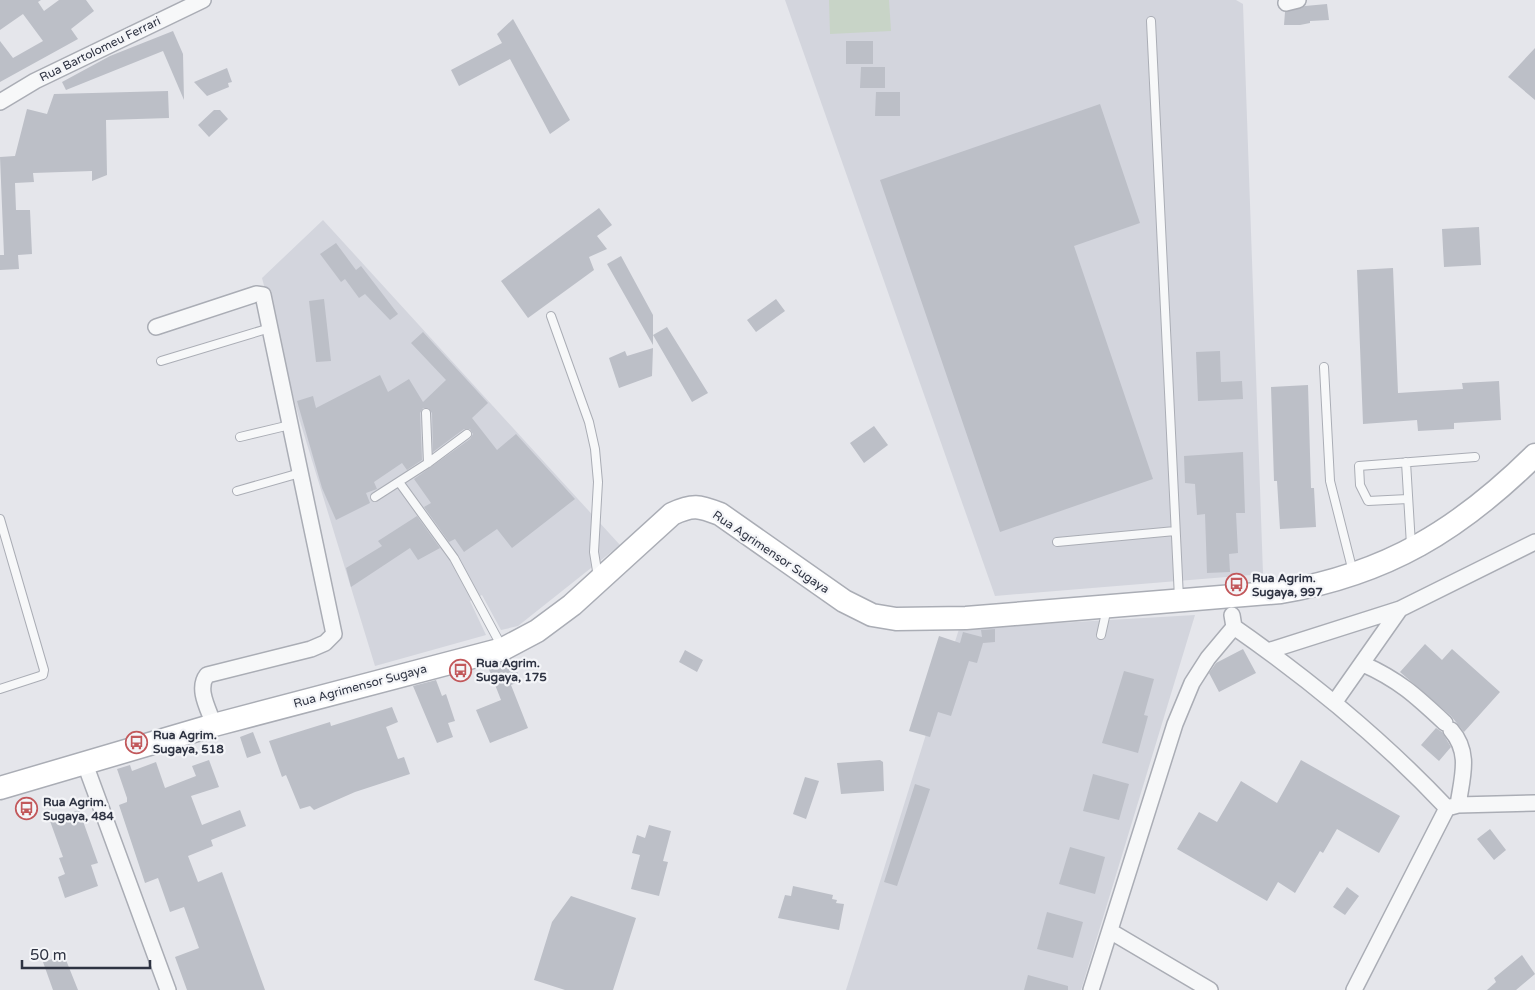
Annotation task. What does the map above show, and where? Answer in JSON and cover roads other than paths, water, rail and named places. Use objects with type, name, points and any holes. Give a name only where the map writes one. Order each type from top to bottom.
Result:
[{"type":"main road","name":"Rua Agrimensor Sugaya","points":[[0,788],[214,725],[502,649],[537,631],[572,605],[672,514],[684,508],[699,506],[720,514],[844,602],[872,615],[896,619],[923,620],[1179,600],[1232,611],[1353,574],[1411,551],[1499,491],[1535,455]]},
{"type":"street","name":"Rua Bartolomeu Ferrari","points":[[0,102],[35,80],[182,5],[203,0]]},
{"type":"street","points":[[156,327],[256,294],[263,296],[334,634],[325,643],[311,649],[207,675],[202,681],[202,689],[214,725]]},
{"type":"street","points":[[1268,651],[1400,609],[1535,542]]},
{"type":"street","points":[[1334,703],[1400,609]]},
{"type":"street","points":[[1091,990],[1178,716],[1192,683],[1232,611],[1268,651],[1334,703],[1453,806],[1535,804]]},
{"type":"street","points":[[1354,990],[1453,806],[1464,754],[1460,740],[1448,726],[1406,687],[1388,675],[1363,664]]},
{"type":"street","points":[[85,764],[168,990]]},
{"type":"street","points":[[1110,931],[1210,990]]},
{"type":"lane","points":[[1150,22],[1179,600]]},
{"type":"lane","points":[[551,316],[589,422],[595,448],[598,482],[594,552],[599,581]]},
{"type":"lane","points":[[161,361],[270,328]]},
{"type":"lane","points":[[1324,367],[1330,481],[1353,574]]},
{"type":"lane","points":[[426,413],[428,463]]},
{"type":"lane","points":[[240,438],[290,425]]},
{"type":"lane","points":[[375,497],[428,463],[468,434]]},
{"type":"lane","points":[[1408,499],[1368,501],[1360,484],[1359,466],[1475,457]]},
{"type":"lane","points":[[1406,462],[1411,551]]},
{"type":"lane","points":[[237,491],[300,473]]},
{"type":"lane","points":[[399,482],[454,558],[502,649]]},
{"type":"lane","points":[[0,519],[44,670],[43,675],[36,679],[0,689]]},
{"type":"lane","points":[[1057,542],[1176,531]]},
{"type":"lane","points":[[1101,635],[1108,606]]},
{"type":"place","name":"Rua Agrim. Sugaya, 997","points":[[1236,585]]},
{"type":"place","name":"Rua Agrim. Sugaya, 175","points":[[460,670]]},
{"type":"place","name":"Rua Agrim. Sugaya, 518","points":[[137,742]]},
{"type":"place","name":"Rua Agrim. Sugaya, 484","points":[[27,809]]}]
